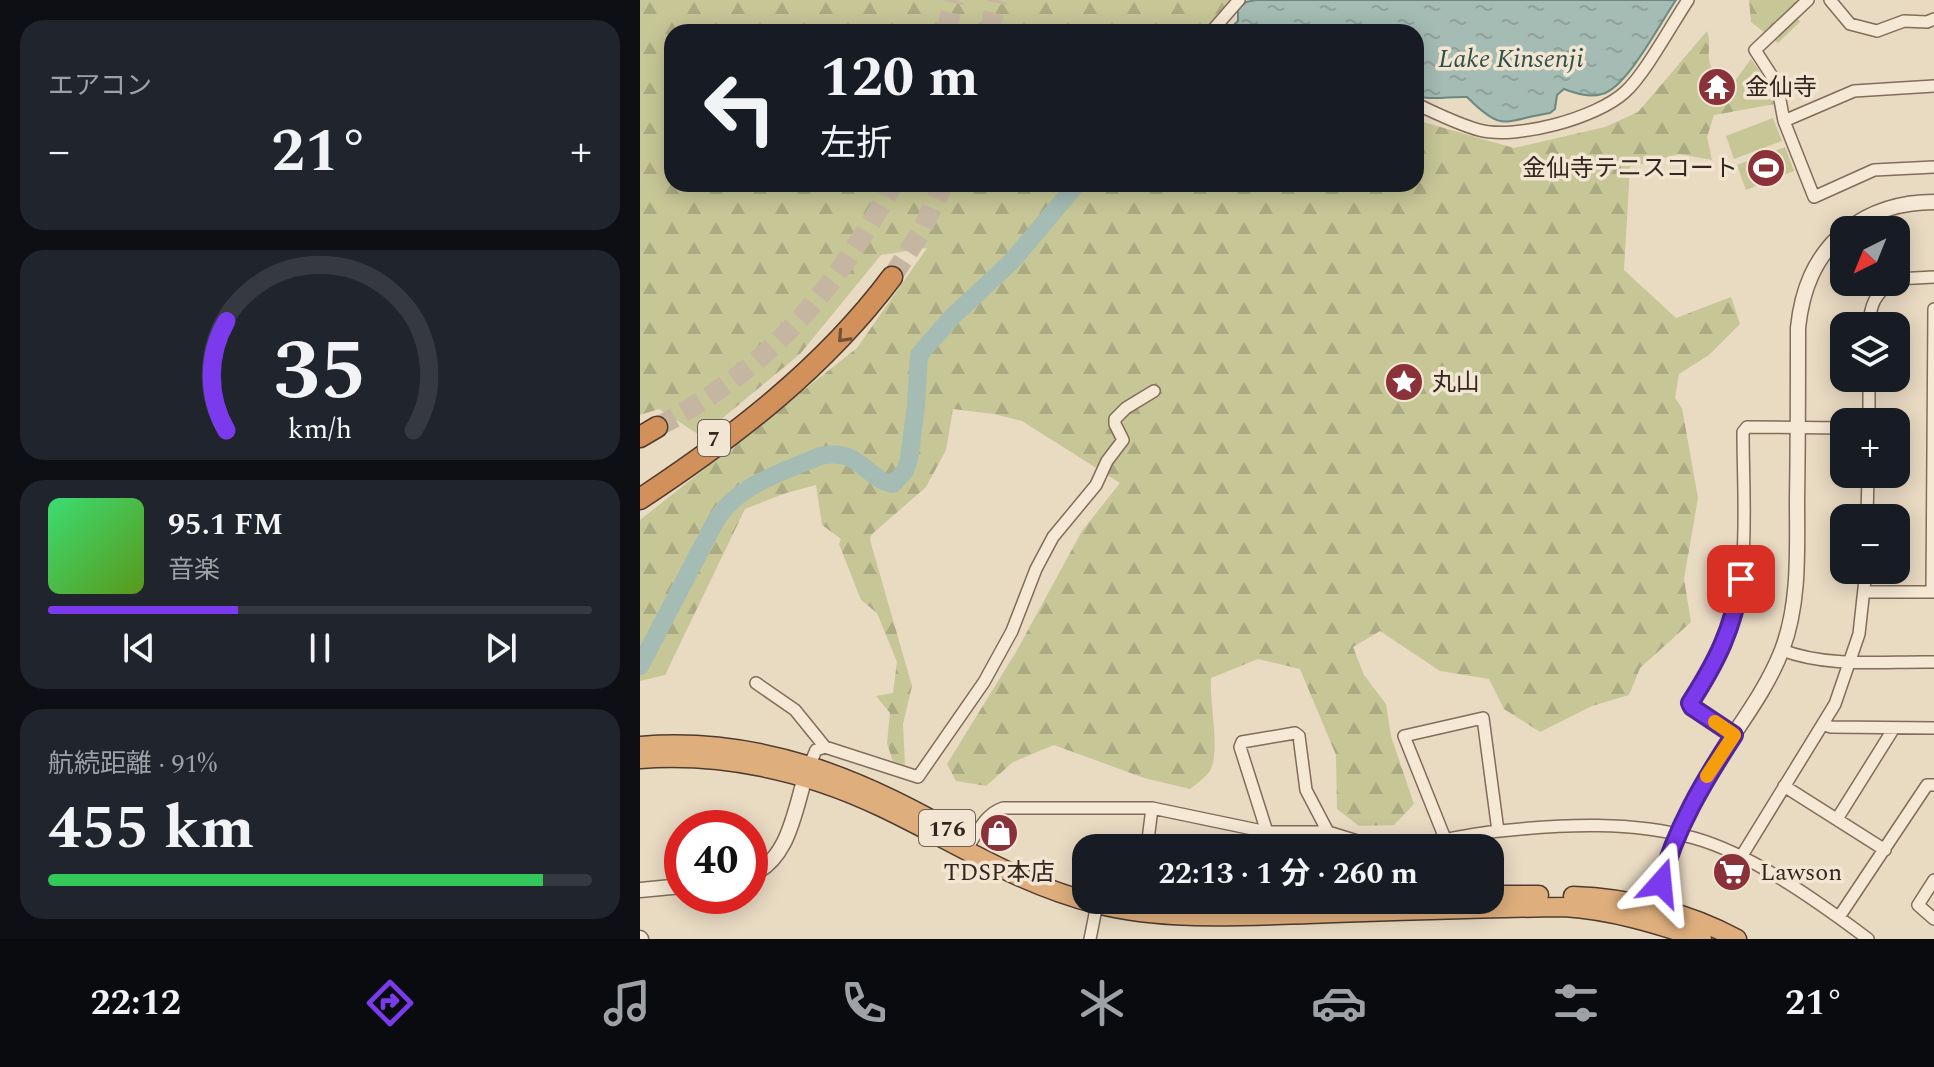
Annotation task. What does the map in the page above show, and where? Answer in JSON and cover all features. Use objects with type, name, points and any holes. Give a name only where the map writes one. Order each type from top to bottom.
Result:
[{"type":"highway","name":"7","points":[[640,485],[787,390],[840,341],[892,277]]},
{"type":"highway","points":[[640,499],[706,455],[787,390]]},
{"type":"highway","name":"176","points":[[640,746],[687,743],[769,755],[879,806],[1010,875],[1072,891]]},
{"type":"highway","name":"176","points":[[640,759],[674,756],[710,758],[807,771],[881,793],[971,842],[1072,888]]},
{"type":"highway","name":"176","points":[[1504,895],[1608,898],[1653,915],[1702,939]]},
{"type":"highway","name":"176","points":[[1504,908],[1564,907],[1653,915],[1720,930],[1737,939]]},
{"type":"highway","name":"176","points":[[1169,914],[1264,914]]},
{"type":"street","points":[[1218,24],[1239,0]]},
{"type":"street","points":[[1424,107],[1481,131],[1535,130],[1584,115],[1624,93],[1688,0]]},
{"type":"street","points":[[1808,0],[1755,50],[1777,84],[1784,121],[1814,197],[1874,170],[1934,167]]},
{"type":"street","points":[[1830,0],[1850,24],[1877,31],[1904,21],[1927,22],[1934,19]]},
{"type":"street","points":[[1784,121],[1854,91],[1934,86]]},
{"type":"street","points":[[1868,216],[1892,207],[1934,202]]},
{"type":"street","points":[[1653,915],[1677,834],[1710,771],[1761,691],[1782,650],[1797,574],[1800,305],[1814,268],[1830,246]]},
{"type":"street","points":[[1910,279],[1934,277]]},
{"type":"street","points":[[1864,592],[1933,592],[1934,309]]},
{"type":"street","points":[[756,683],[795,710],[825,747],[918,777],[984,682],[1012,631],[1036,569],[1053,537],[1096,485],[1107,461],[1123,440],[1115,419],[1126,408],[1154,391]]},
{"type":"street","points":[[1734,735],[1690,703],[1721,652],[1737,608],[1743,550],[1743,432],[1747,427],[1830,428]]},
{"type":"street","points":[[1741,857],[1824,725],[1859,634],[1865,584]]},
{"type":"street","points":[[1782,650],[1810,658],[1934,662]]},
{"type":"street","points":[[1443,834],[1404,736],[1483,718],[1498,831]]},
{"type":"street","points":[[1824,725],[1934,728]]},
{"type":"street","points":[[1837,819],[1894,728]]},
{"type":"street","points":[[1267,832],[1240,747],[1242,742],[1295,733],[1299,736],[1306,790],[1328,832]]},
{"type":"street","points":[[768,866],[781,851],[816,750],[825,747]]},
{"type":"street","points":[[1839,917],[1927,785],[1934,785]]},
{"type":"street","points":[[1784,786],[1885,850]]},
{"type":"street","points":[[971,842],[985,819],[1003,808],[1152,808],[1267,832],[1334,834]]},
{"type":"street","points":[[1149,834],[1152,808]]},
{"type":"street","points":[[1482,834],[1618,826],[1696,838],[1741,857],[1839,917],[1868,939]]},
{"type":"street","points":[[1934,880],[1918,905],[1934,919]]},
{"type":"street","points":[[640,890],[664,888]]},
{"type":"street","points":[[1090,939],[1091,914]]},
{"type":"green space","points":[[640,0],[1234,0],[1212,24],[664,24],[664,192],[1424,192],[1424,122],[1514,148],[1605,127],[1638,112],[1707,31],[1713,71],[1704,80],[1714,94],[1729,89],[1751,59],[1769,84],[1775,104],[1714,115],[1707,137],[1712,160],[1679,154],[1630,167],[1624,270],[1676,318],[1731,297],[1740,324],[1709,355],[1679,374],[1675,398],[1682,408],[1698,498],[1684,579],[1691,622],[1640,668],[1629,695],[1592,706],[1540,732],[1504,709],[1489,679],[1440,671],[1380,631],[1353,647],[1364,675],[1386,704],[1391,736],[1414,804],[1394,825],[1359,826],[1337,809],[1336,755],[1300,669],[1258,659],[1211,678],[1215,739],[1213,762],[1210,771],[1190,789],[1144,778],[1054,745],[1013,762],[986,786],[956,781],[947,764],[1016,652],[1082,531],[1120,483],[1022,421],[994,414],[953,409],[946,450],[926,487],[871,535],[912,686],[903,724],[905,765],[893,762],[887,743],[890,713],[876,696],[893,693],[897,662],[877,613],[861,600],[839,544],[841,539],[822,525],[816,485],[745,509],[665,675],[640,681],[640,520],[857,348],[927,248],[881,255],[800,354],[701,436],[659,409],[640,415]]},
{"type":"green space","points":[[1749,0],[1799,0],[1791,10],[1800,22],[1778,43],[1751,22]]},
{"type":"green space","name":"金仙寺テニスコート","points":[[1773,118],[1782,141],[1734,159],[1726,136]]},
{"type":"green space","name":"金仙寺テニスコート","points":[[1785,147],[1794,171],[1746,190],[1737,165]]},
{"type":"water","name":"Lake Kinsenji","points":[[1676,0],[1632,68],[1612,89],[1592,95],[1564,89],[1557,95],[1555,109],[1550,113],[1505,122],[1489,116],[1467,97],[1424,97],[1424,24],[1235,24],[1238,21],[1238,9],[1246,2]]},
{"type":"waterway","points":[[640,666],[715,522],[735,498],[776,474],[820,456],[844,456],[893,484],[905,471],[916,406],[919,355],[952,317],[1012,261],[1070,192]]},
{"type":"tunnel","points":[[948,24],[954,0]]},
{"type":"tunnel","points":[[991,24],[997,0]]},
{"type":"tunnel","points":[[657,427],[732,380],[794,325],[847,260],[888,192]]},
{"type":"tunnel","points":[[892,277],[921,232],[939,192]]},
{"type":"slow traffic","points":[[1707,776],[1734,735],[1715,722]]},
{"type":"place","name":"金仙寺","points":[[1717,87]]},
{"type":"place","name":"金仙寺テニスコート","points":[[1766,168]]},
{"type":"place","name":"丸山","points":[[1404,382]]},
{"type":"place","name":"TDSP本店","points":[[999,833]]},
{"type":"place","name":"Lawson","points":[[1732,872]]},
{"type":"route","points":[[1661,883],[1677,834],[1710,771],[1734,735],[1690,703],[1721,652],[1737,608],[1741,579]]}]
